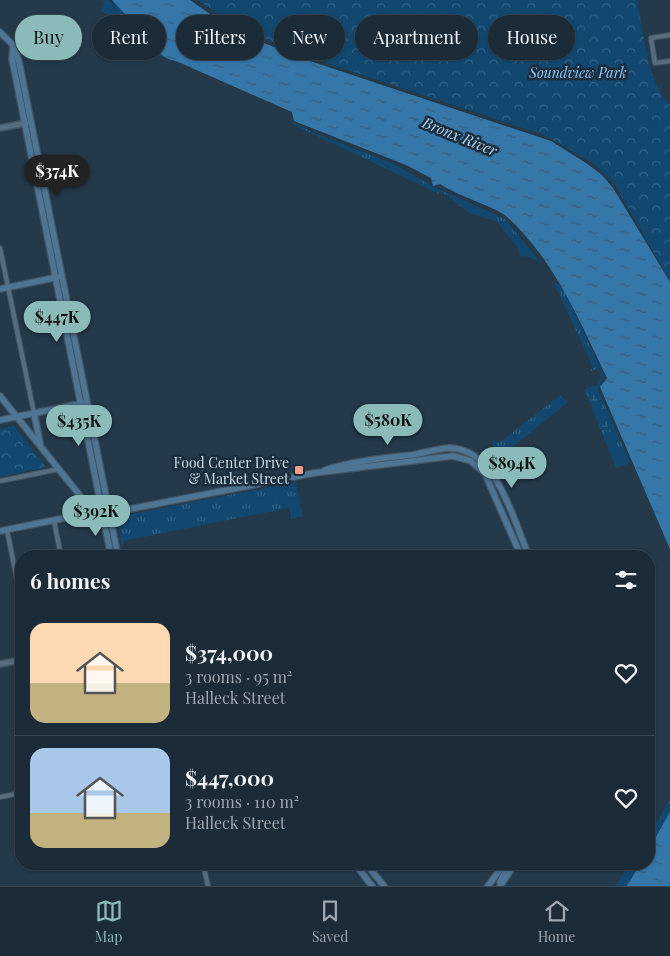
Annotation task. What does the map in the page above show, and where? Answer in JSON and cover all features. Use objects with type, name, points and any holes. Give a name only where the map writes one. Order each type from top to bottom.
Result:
[{"type":"main road","points":[[0,32],[14,46],[12,56],[63,276],[83,403]]},
{"type":"main road","points":[[28,122],[55,278],[106,514],[116,550]]},
{"type":"main road","points":[[0,289],[63,276]]},
{"type":"main road","points":[[0,396],[82,498],[88,516]]},
{"type":"main road","points":[[0,420],[83,403]]},
{"type":"main road","points":[[34,413],[40,444]]},
{"type":"main road","points":[[0,531],[106,514],[314,473],[383,457],[446,448],[464,450],[480,458],[492,470],[526,550]]},
{"type":"main road","points":[[314,473],[371,464],[457,456],[471,461],[482,470],[518,550]]},
{"type":"main road","points":[[498,502],[522,541]]},
{"type":"main road","points":[[106,514],[110,550]]},
{"type":"main road","points":[[359,870],[372,886]]},
{"type":"main road","points":[[371,870],[384,886]]},
{"type":"main road","points":[[488,886],[500,870]]},
{"type":"main road","points":[[499,886],[506,870]]},
{"type":"main road","points":[[499,886],[511,870]]},
{"type":"street","points":[[670,35],[651,38],[656,63],[670,61]]},
{"type":"street","points":[[0,128],[28,122]]},
{"type":"street","points":[[0,248],[34,413]]},
{"type":"street","points":[[0,481],[59,469]]},
{"type":"street","points":[[54,521],[60,550]]},
{"type":"street","points":[[7,530],[15,570]]},
{"type":"street","points":[[0,664],[15,661]]},
{"type":"street","points":[[0,797],[15,794]]},
{"type":"street","points":[[204,870],[208,886]]},
{"type":"green space","points":[[102,0],[109,0],[129,15],[107,15],[101,11],[104,3]]},
{"type":"green space","name":"Soundview Park","points":[[198,0],[637,0],[651,71],[656,84],[670,105],[670,281],[614,183],[593,163],[544,135],[317,60],[345,60],[345,15],[274,15],[274,43],[264,38],[264,15],[219,15]]},
{"type":"green space","points":[[488,34],[488,50],[487,50],[484,35]]},
{"type":"green space","points":[[293,122],[310,131],[394,164],[430,185],[505,219],[535,256],[544,263],[526,256],[521,257],[517,246],[496,221],[471,214],[440,191],[439,194],[294,125]]},
{"type":"green space","points":[[553,281],[563,288],[604,376],[598,389],[630,463],[616,468],[584,389],[596,385],[601,377],[598,369],[590,371],[593,367]]},
{"type":"green space","points":[[586,389],[594,389],[609,423],[606,431],[611,432],[612,436],[606,435]]},
{"type":"green space","points":[[560,395],[568,402],[500,457],[492,442],[496,440],[499,443]]},
{"type":"green space","points":[[14,426],[46,467],[0,477],[0,429]]},
{"type":"green space","points":[[296,482],[303,516],[292,519],[289,508],[124,541],[122,548],[117,517]]},
{"type":"green space","points":[[670,800],[670,812],[655,838],[655,825]]},
{"type":"green space","points":[[626,870],[636,870],[627,886],[615,886]]},
{"type":"water","name":"Bronx River","points":[[112,0],[190,0],[211,15],[176,15],[176,60],[264,60],[264,43],[274,47],[274,60],[307,60],[551,141],[602,175],[613,188],[670,282],[670,549],[600,387],[607,378],[576,313],[539,252],[506,216],[493,208],[456,193],[440,184],[433,186],[431,178],[406,165],[294,121],[292,112],[166,58],[166,15],[128,15],[124,13]]},
{"type":"water","points":[[670,812],[670,886],[627,886],[636,870],[655,870],[655,838]]},
{"type":"place","name":"Food Center Drive & Market Street","points":[[299,470]]}]
